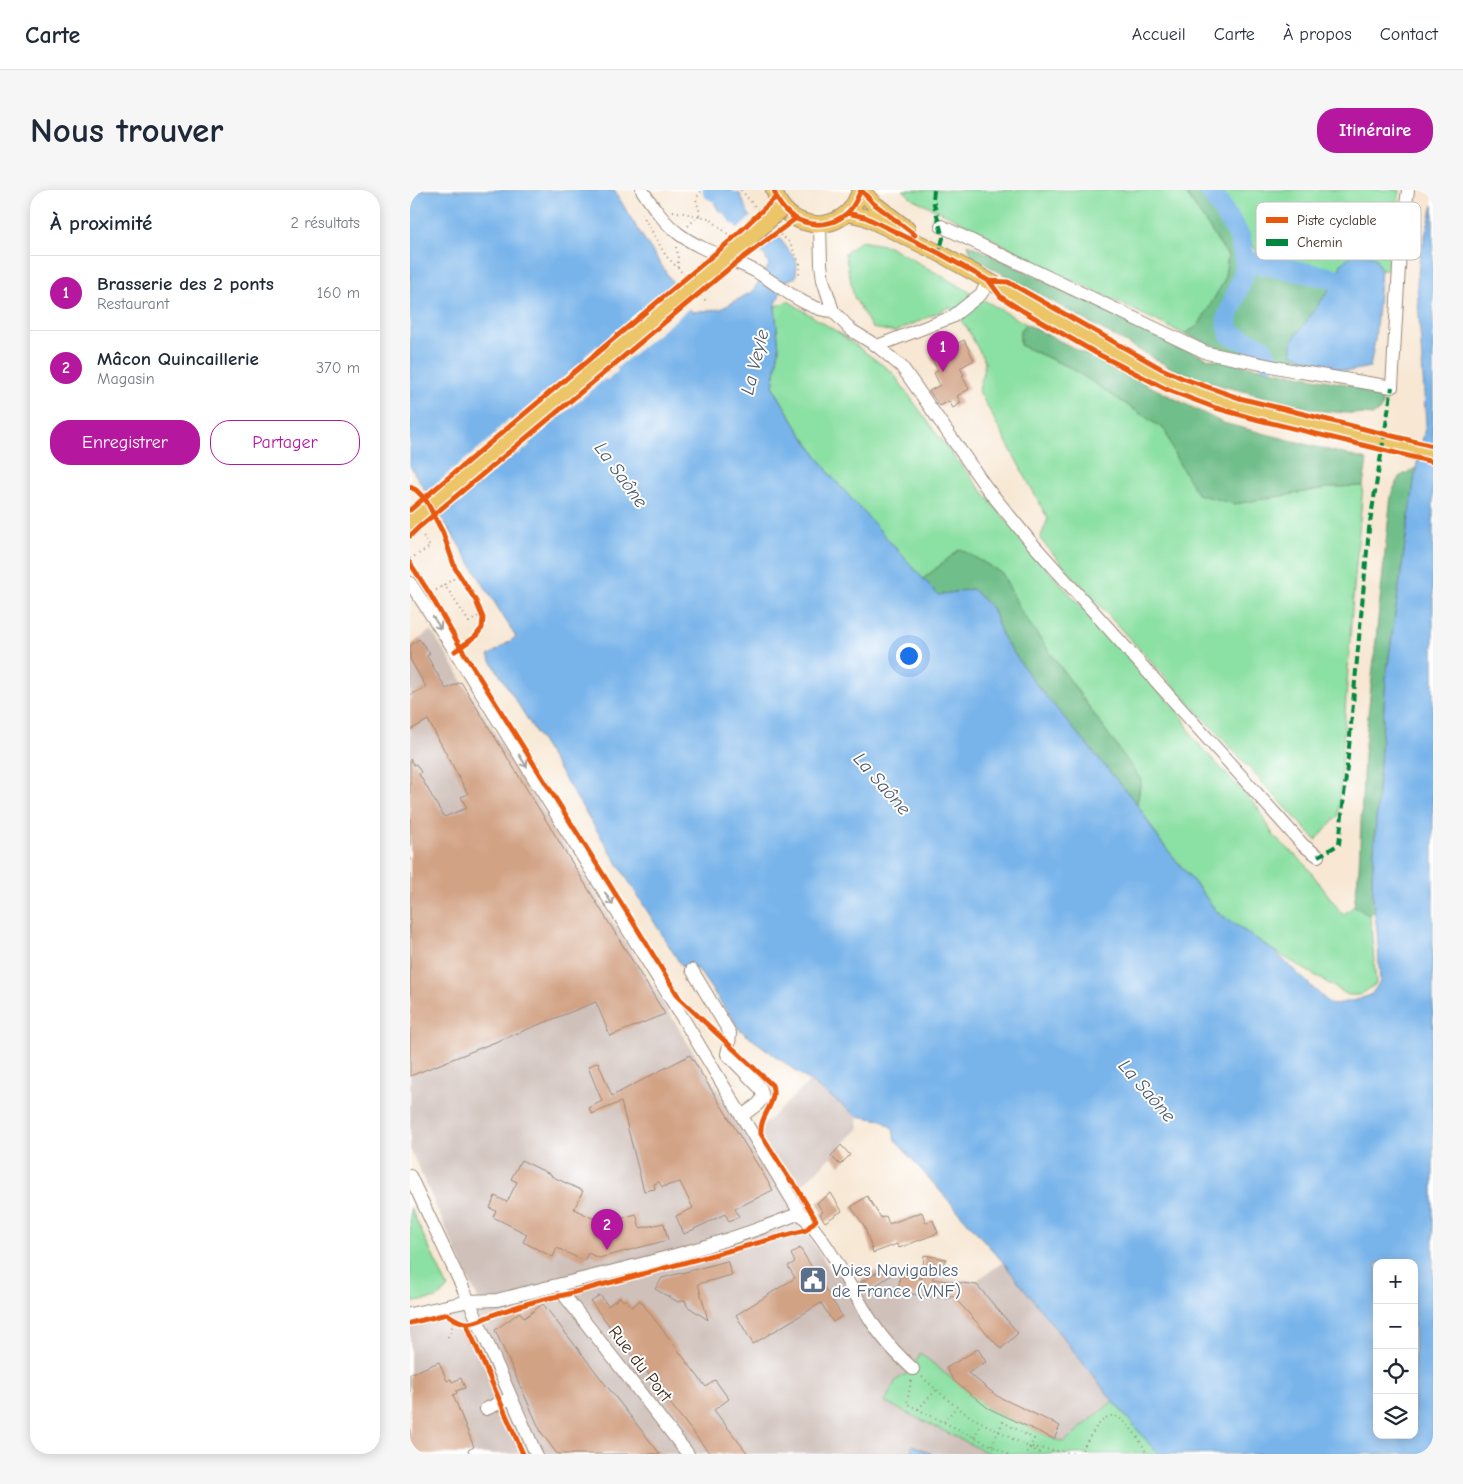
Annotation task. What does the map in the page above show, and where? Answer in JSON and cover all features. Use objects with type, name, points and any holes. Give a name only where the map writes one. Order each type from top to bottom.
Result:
[{"type":"main road","points":[[416,529],[417,515],[751,237],[778,198],[795,219],[807,224],[820,225],[835,221],[848,213],[857,201],[861,190],[873,203],[939,252]]},
{"type":"main road","points":[[848,213],[865,216],[939,252],[1162,378],[1220,400],[1283,418],[1433,453]]},
{"type":"street","points":[[645,195],[673,229],[691,241],[710,252],[756,272],[813,307],[833,311]]},
{"type":"street","points":[[820,225],[823,280],[833,311],[851,330],[877,346],[902,367],[986,487],[1030,541],[1278,817],[1303,844],[1318,856]]},
{"type":"street","points":[[940,226],[1207,353],[1296,371],[1392,387],[1399,260]]},
{"type":"street","points":[[877,346],[952,317],[981,294],[989,281]]},
{"type":"street","points":[[410,583],[455,651],[687,1025],[800,1214],[815,1229],[880,1334],[913,1369]]},
{"type":"street","points":[[692,970],[730,1033],[727,1054],[761,1089],[763,1098],[742,1116]]},
{"type":"street","points":[[410,1176],[469,1301],[536,1454]]},
{"type":"street","points":[[410,1314],[469,1301],[497,1300],[683,1253],[800,1214]]},
{"type":"street","name":"Rue du Port","points":[[564,1296],[688,1454]]},
{"type":"street","points":[[486,1409],[511,1398]]},
{"type":"path","points":[[645,195],[641,212],[666,256],[678,268]]},
{"type":"path","points":[[756,216],[778,198]]},
{"type":"path","points":[[658,212],[666,209],[708,218],[733,238]]},
{"type":"path","points":[[775,234],[795,219]]},
{"type":"path","points":[[684,279],[692,273]]},
{"type":"path","points":[[694,298],[702,291]]},
{"type":"path","points":[[410,559],[430,547],[416,529]]},
{"type":"path","points":[[421,600],[459,575]]},
{"type":"path","points":[[444,584],[469,622],[482,614]]},
{"type":"path","points":[[447,1314],[466,1324],[477,1321]]},
{"type":"path","points":[[448,1337],[456,1319]]},
{"type":"path","points":[[913,1369],[956,1407],[971,1417],[1042,1454]]},
{"type":"path","points":[[913,1369],[907,1404],[1008,1454]]},
{"type":"path","points":[[918,1409],[936,1390]]},
{"type":"path","points":[[944,1422],[956,1407]]},
{"type":"path","points":[[1030,1447],[1079,1454],[1104,1419],[1108,1416],[1114,1416],[1122,1419],[1129,1426],[1143,1445],[1147,1454]]},
{"type":"path","points":[[991,1445],[1003,1422],[1034,1439],[1026,1454]]},
{"type":"path","points":[[974,1437],[982,1423]]},
{"type":"shaded area","points":[[431,630],[748,1140],[810,1081],[857,1116],[859,1128],[787,1201],[830,1270],[856,1283],[874,1271],[976,1281],[1003,1262],[1113,1401],[1065,1442],[1054,1439],[988,1408],[954,1381],[913,1369],[885,1402],[990,1454],[932,1454],[913,1445],[909,1454],[410,1454],[410,1326],[482,1308],[410,1149],[410,646]]},
{"type":"green space","points":[[903,190],[1184,190],[1228,256],[1225,281],[1198,326],[1184,334],[1057,273],[948,215],[913,199]]},
{"type":"green space","points":[[1184,190],[1198,190],[1231,240],[1237,265],[1254,272],[1332,286],[1292,342],[1292,353],[1319,366],[1282,362],[1216,347],[1184,334],[1198,326],[1224,281],[1228,256]]},
{"type":"green space","points":[[1219,190],[1400,190],[1398,202],[1256,202],[1256,251]]},
{"type":"green space","points":[[860,241],[889,246],[1026,324],[1020,331],[1020,345],[1071,368],[1165,430],[1176,458],[1234,504],[1334,487],[1363,486],[1352,610],[1338,816],[1316,840],[1040,539],[1048,519],[979,391],[985,362],[967,328],[950,307],[895,332],[872,328],[854,297],[845,254]]},
{"type":"green space","points":[[968,244],[1206,358],[1383,391],[1382,408],[1374,415],[1322,411],[1219,385],[1173,369],[971,256]]},
{"type":"green space","points":[[1284,260],[1360,260],[1341,264],[1339,273]]},
{"type":"green space","points":[[1376,260],[1390,260],[1389,270],[1381,270]]},
{"type":"green space","points":[[788,301],[839,333],[892,372],[947,448],[1037,558],[1182,716],[1194,739],[1257,807],[1274,836],[1304,863],[1343,915],[1354,906],[1370,916],[1376,984],[1360,995],[1348,995],[1274,951],[1217,912],[1161,842],[1137,804],[1141,780],[1022,613],[1002,573],[960,549],[923,579],[832,477],[796,426],[773,387],[779,349],[775,307]]},
{"type":"green space","points":[[1026,324],[1223,423],[1367,460],[1363,486],[1334,487],[1234,504],[1197,494],[1176,458],[1165,430],[1071,368],[1020,345],[1020,331]]},
{"type":"green space","points":[[1416,468],[1386,678],[1372,879],[1374,910],[1370,916],[1354,906],[1359,869],[1364,754],[1391,495],[1399,477]]},
{"type":"green space","points":[[960,549],[1002,573],[1022,613],[1141,780],[1137,804],[1035,683],[1003,638],[992,608],[972,589],[938,595],[923,579]]},
{"type":"green space","points":[[410,1207],[448,1288],[437,1298],[410,1303]]},
{"type":"green space","points":[[920,1353],[988,1408],[1064,1442],[1113,1401],[1158,1454],[990,1454],[885,1402],[896,1380],[913,1369]]},
{"type":"water","name":"La Saône","points":[[410,190],[614,190],[692,312],[721,309],[753,291],[769,265],[765,256],[742,236],[731,216],[718,210],[714,202],[725,190],[740,194],[749,215],[781,240],[797,262],[796,277],[784,282],[775,307],[779,349],[773,387],[796,426],[832,477],[938,595],[972,589],[992,608],[1003,638],[1035,683],[1137,804],[1161,842],[1217,912],[1274,951],[1331,1005],[1371,995],[1380,982],[1372,879],[1386,678],[1416,468],[1426,424],[1417,284],[1421,251],[1433,205],[1433,1454],[1158,1454],[1113,1401],[1003,1262],[895,1140],[893,1129],[882,1120],[857,1116],[740,1030],[697,968],[686,973],[488,656],[516,637],[410,466]]},
{"type":"water","points":[[1346,260],[1376,260],[1381,270],[1375,340],[1370,367],[1350,371],[1319,366],[1292,353],[1292,341],[1337,279],[1341,264]]},
{"type":"water","points":[[913,1445],[932,1454],[909,1454]]},
{"type":"pier","points":[[753,215],[779,235],[757,252],[736,231]]},
{"type":"pier","points":[[676,283],[691,307],[617,368],[618,371],[607,380],[605,379],[529,443],[530,445],[518,455],[516,453],[439,517],[424,494],[497,433],[496,431],[509,419],[511,421],[586,359],[584,357],[598,345],[600,347]]},
{"type":"building","points":[[964,340],[974,360],[960,368],[969,389],[957,396],[961,403],[953,408],[949,401],[940,406],[929,391],[940,385],[934,373],[938,371],[931,357]]},
{"type":"building","points":[[419,639],[430,653],[427,656],[446,689],[461,682],[665,1014],[610,1036],[596,1002],[410,1076],[410,759],[421,772],[419,774],[444,817],[467,808],[461,797],[468,794],[428,720],[410,730],[410,695],[426,687],[410,659],[410,646]]},
{"type":"building","points":[[690,1055],[773,1190],[735,1209],[739,1217],[729,1221],[725,1214],[684,1234],[676,1216],[693,1208],[680,1182],[662,1187],[659,1182],[654,1184],[655,1189],[644,1191],[621,1102],[592,1114],[589,1108],[602,1101],[588,1067],[598,1062],[612,1096]]},
{"type":"building","points":[[841,1145],[850,1155],[840,1165],[831,1156]]},
{"type":"building","points":[[521,1160],[583,1191],[574,1209],[594,1219],[614,1215],[618,1219],[636,1214],[640,1228],[664,1223],[668,1240],[599,1258],[588,1253],[584,1261],[557,1248],[553,1257],[523,1242],[527,1234],[493,1217],[496,1211],[490,1208],[495,1196],[507,1202],[517,1182],[511,1179]]},
{"type":"building","points":[[831,1193],[842,1211],[825,1222],[820,1214],[823,1212],[817,1203]]},
{"type":"building","points":[[867,1196],[881,1218],[886,1216],[889,1224],[922,1212],[926,1223],[933,1220],[938,1233],[899,1248],[897,1244],[873,1253],[865,1227],[851,1207]]},
{"type":"building","points":[[800,1248],[842,1316],[833,1322],[821,1303],[753,1344],[736,1315],[795,1278],[788,1266],[795,1262],[791,1254]]},
{"type":"building","points":[[924,1255],[947,1259],[932,1279],[977,1285],[1018,1333],[1001,1349],[952,1295],[947,1299],[898,1292],[900,1276],[922,1278]]},
{"type":"building","points":[[727,1261],[732,1275],[698,1284],[708,1320],[687,1306],[685,1300],[678,1302],[655,1289],[662,1278]]},
{"type":"building","points":[[878,1272],[893,1274],[867,1291],[861,1282]]},
{"type":"building","points":[[600,1295],[608,1306],[620,1297],[623,1301],[626,1299],[632,1307],[640,1300],[706,1387],[715,1380],[729,1399],[714,1410],[748,1454],[710,1454],[651,1379],[642,1361],[639,1364],[591,1302]]},
{"type":"building","points":[[543,1304],[660,1454],[557,1454],[541,1432],[495,1330],[520,1312],[524,1318]]},
{"type":"building","points":[[978,1349],[986,1362],[968,1373],[997,1396],[1060,1426],[1054,1439],[988,1408],[954,1381],[946,1368]]},
{"type":"building","points":[[439,1362],[447,1381],[451,1379],[452,1382],[461,1378],[465,1388],[456,1391],[457,1393],[453,1395],[474,1447],[468,1450],[469,1454],[410,1454],[410,1374]]},
{"type":"waterway","name":"La Veyle","points":[[713,190],[721,193],[738,215]]},
{"type":"waterway","name":"La Veyle","points":[[1210,190],[1240,237],[1246,267],[1227,319],[1230,334],[1262,348],[1268,359]]},
{"type":"waterway","points":[[1245,261],[1337,279]]},
{"type":"marked path","points":[[934,190],[933,200],[943,238],[939,253]]},
{"type":"marked path","points":[[1318,856],[1339,844],[1369,529],[1392,387]]},
{"type":"cycle path","points":[[774,190],[778,201],[785,210],[804,222],[814,224],[825,224],[849,212],[861,190]]},
{"type":"cycle path","points":[[861,190],[873,203],[915,235]]},
{"type":"cycle path","points":[[410,510],[730,241],[776,197]]},
{"type":"cycle path","points":[[847,213],[865,217],[939,253],[989,281],[1001,297],[1023,311],[1096,353],[1168,390],[1216,408],[1259,420],[1433,462]]},
{"type":"cycle path","points":[[410,536],[732,266],[795,219]]},
{"type":"cycle path","points":[[989,281],[1008,282],[1162,369],[1182,378],[1239,398],[1433,446]]},
{"type":"cycle path","points":[[410,487],[426,500],[443,533],[455,568],[476,601],[483,618],[482,628],[475,637],[455,651]]},
{"type":"cycle path","points":[[410,563],[680,999],[772,1085],[773,1098],[763,1121],[761,1134],[816,1220],[806,1230],[529,1303],[476,1322],[463,1323],[447,1314],[410,1323]]},
{"type":"cycle path","points":[[466,1323],[523,1454]]},
{"type":"place","name":"Brasserie des 2 ponts","points":[[943,372]]},
{"type":"place","name":"Mâcon Quincaillerie","points":[[607,1250]]},
{"type":"place","name":"Voies Navigables de France (VNF)","points":[[813,1280]]}]
